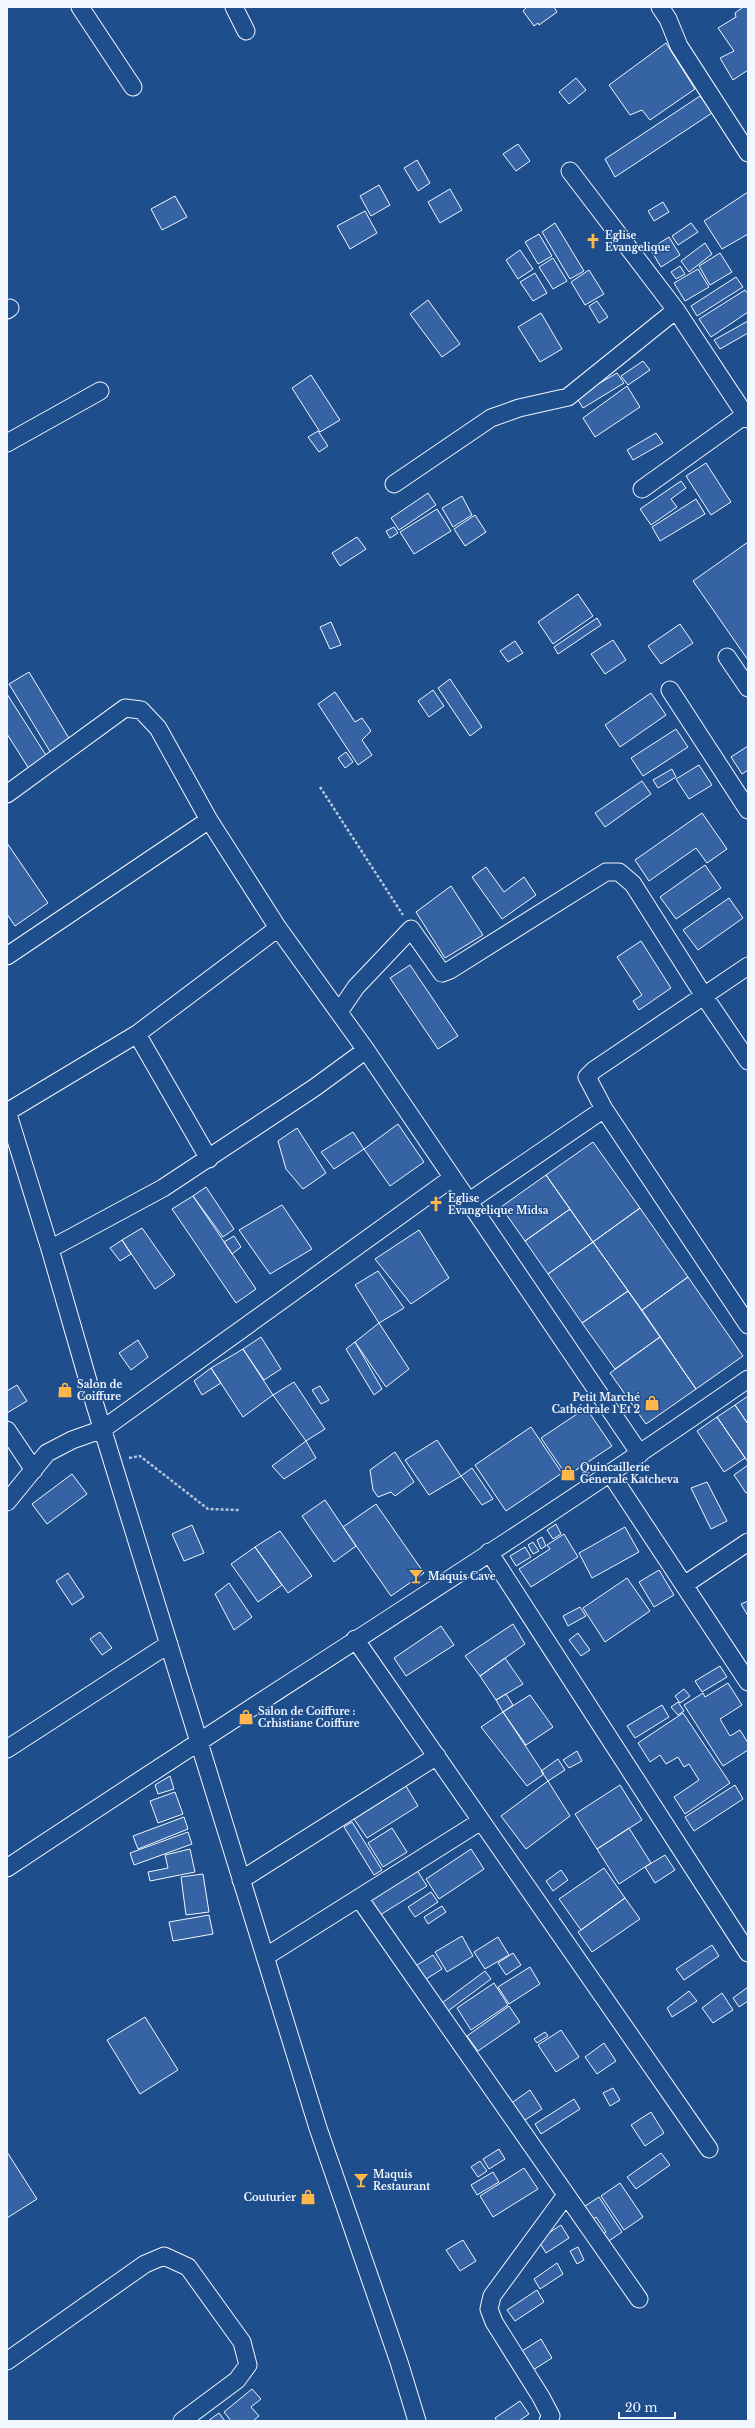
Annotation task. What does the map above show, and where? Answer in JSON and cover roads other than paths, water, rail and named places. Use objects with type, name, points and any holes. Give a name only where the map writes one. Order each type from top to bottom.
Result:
[{"type":"street","points":[[80,7],[133,87]]},
{"type":"street","points":[[234,7],[246,30]]},
{"type":"street","points":[[660,7],[668,19],[679,46],[748,153]]},
{"type":"street","points":[[570,171],[676,310],[747,416],[642,489]]},
{"type":"street","points":[[394,484],[492,418],[518,408],[568,397],[676,310]]},
{"type":"street","points":[[7,442],[100,391]]},
{"type":"street","points":[[727,657],[748,688]]},
{"type":"street","points":[[670,690],[748,810]]},
{"type":"street","points":[[7,794],[125,708],[141,710],[158,728],[209,820],[278,928],[366,1050],[640,1454]]},
{"type":"street","points":[[7,956],[209,820]]},
{"type":"street","points":[[339,1012],[356,987],[411,929],[442,972],[450,970],[606,872],[620,872],[633,884],[704,996],[748,1061]]},
{"type":"street","points":[[278,928],[137,1034],[7,1112],[50,1249],[198,1741],[318,2128],[399,2362],[417,2421]]},
{"type":"street","points":[[748,966],[587,1077],[604,1109],[748,1325]]},
{"type":"street","points":[[137,1034],[209,1159]]},
{"type":"street","points":[[50,1249],[163,1188],[209,1159],[366,1050]]},
{"type":"street","points":[[468,1202],[604,1109]]},
{"type":"street","points":[[7,1502],[47,1453],[72,1440],[103,1429],[452,1178]]},
{"type":"street","points":[[7,1868],[198,1741],[640,1454],[748,1379]]},
{"type":"street","points":[[7,1430],[34,1470]]},
{"type":"street","points":[[610,1473],[748,1682]]},
{"type":"street","points":[[684,1585],[748,1542]]},
{"type":"street","points":[[489,1552],[748,1953]]},
{"type":"street","points":[[355,1639],[709,2149]]},
{"type":"street","points":[[7,1749],[169,1644]]},
{"type":"street","points":[[241,1880],[437,1756]]},
{"type":"street","points":[[265,1957],[481,1820]]},
{"type":"street","points":[[359,1898],[639,2299]]},
{"type":"street","points":[[548,2421],[551,2416],[541,2397],[494,2322],[489,2309],[492,2296],[566,2195]]},
{"type":"street","points":[[7,2361],[145,2264],[164,2256],[188,2267],[242,2342],[248,2365],[237,2380],[182,2421]]},
{"type":"place","name":"Eglise Evangelique","points":[[593,241]]},
{"type":"place","name":"Eglise Evangelique Midsa","points":[[436,1204]]},
{"type":"place","name":"Salon de Coiffure","points":[[65,1390]]},
{"type":"place","name":"Petit Marché Cathédrale 1 Et 2","points":[[652,1403]]},
{"type":"place","name":"Quincaillerie Generale Katcheva","points":[[568,1473]]},
{"type":"place","name":"Maquis Cave","points":[[416,1576]]},
{"type":"place","name":"Salon de Coiffure : Crhistiane Coiffure","points":[[246,1717]]},
{"type":"place","name":"Maquis Restaurant","points":[[361,2180]]},
{"type":"place","name":"Couturier","points":[[308,2197]]}]
